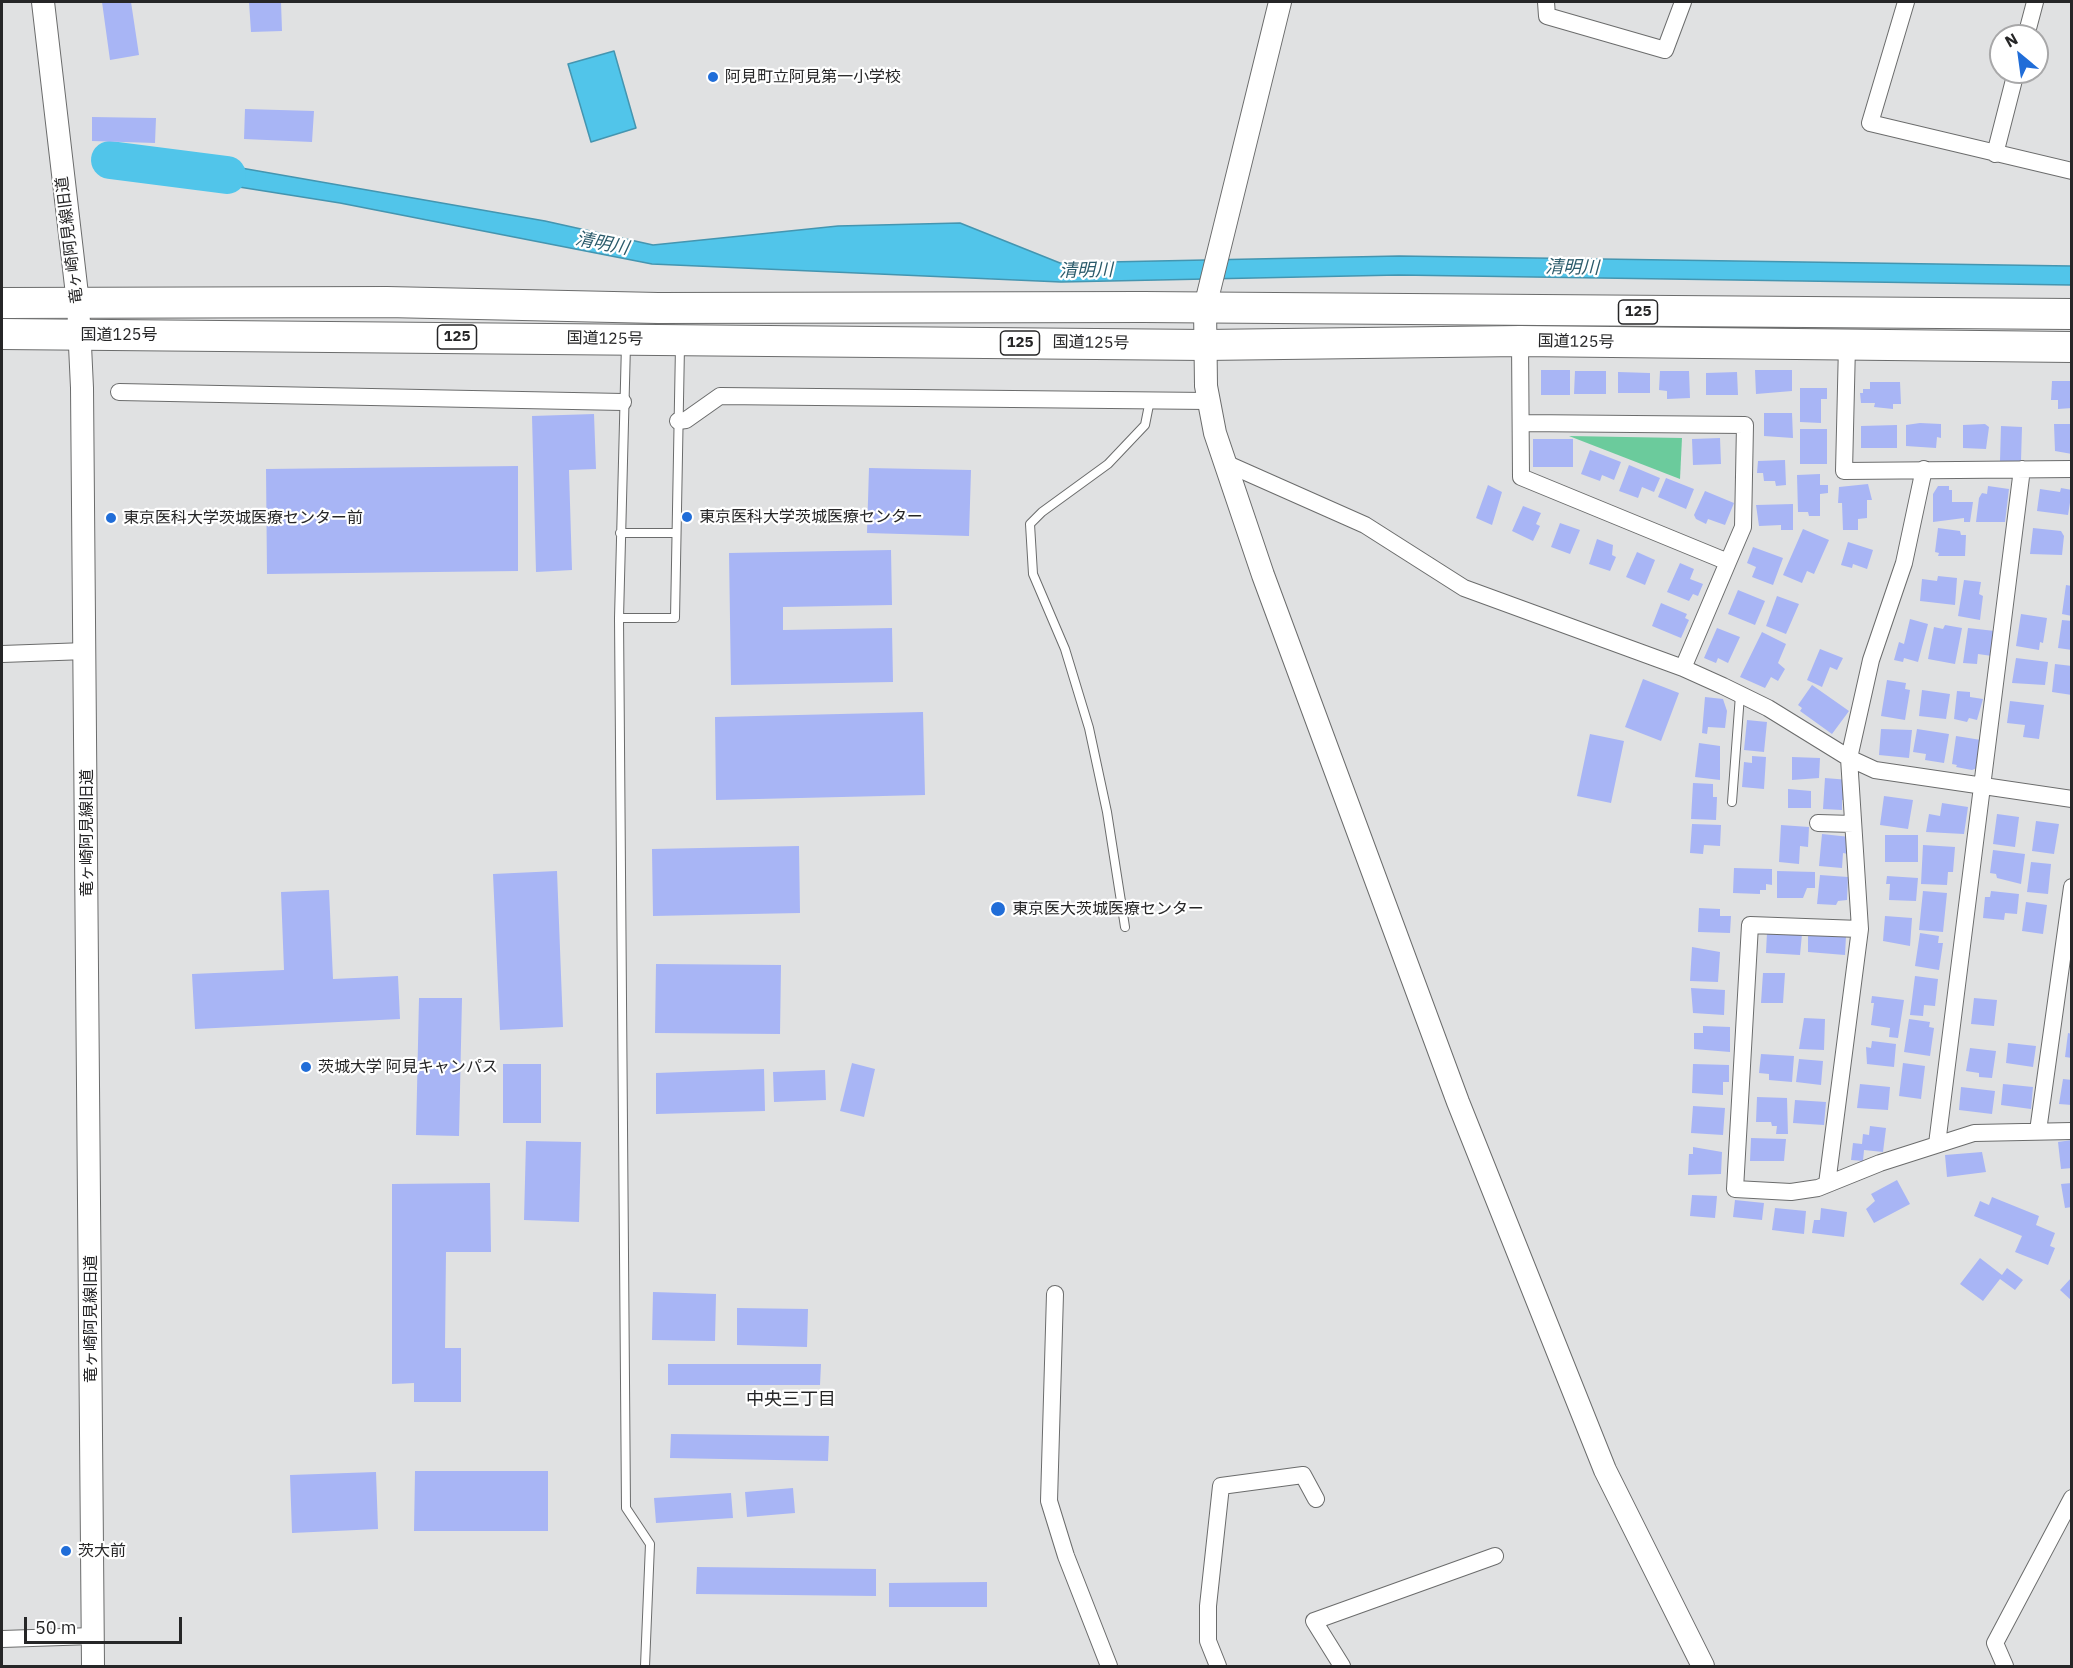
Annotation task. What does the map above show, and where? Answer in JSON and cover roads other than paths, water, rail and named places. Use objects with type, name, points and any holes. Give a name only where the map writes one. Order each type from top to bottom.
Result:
[{"type":"highway","name":"国道125号","points":[[2,303],[387,302],[658,313],[1205,308],[2072,315]]},
{"type":"highway","name":"国道125号","points":[[2,334],[677,336],[1205,345],[1520,341],[2072,347]]},
{"type":"street","name":"竜ヶ崎阿見線旧道","points":[[43,2],[78,303],[85,483],[93,1666]]},
{"type":"street","points":[[1280,2],[1205,308],[1208,401],[1223,462],[1467,1125],[1605,1470],[1703,1666]]},
{"type":"street","points":[[1546,2],[1547,16],[1665,50],[1683,2]]},
{"type":"street","points":[[1906,2],[1870,123],[2072,171]]},
{"type":"street","points":[[2029,24],[2035,2]]},
{"type":"street","points":[[1995,154],[2013,84]]},
{"type":"street","points":[[1520,341],[1521,477],[1728,562]]},
{"type":"street","points":[[1847,345],[1844,471],[2072,469]]},
{"type":"street","points":[[118,392],[623,402]]},
{"type":"street","points":[[678,421],[686,420],[720,396],[1208,401]]},
{"type":"street","points":[[1522,423],[1745,425],[1743,527],[1683,668]]},
{"type":"street","points":[[1223,462],[1365,525],[1464,588],[1683,668],[1768,708],[1849,758],[1875,770],[2072,798]]},
{"type":"street","points":[[1827,1184],[1860,929],[1849,758],[1871,660],[1904,562],[1924,469]]},
{"type":"street","points":[[1937,1144],[2022,469]]},
{"type":"street","points":[[2,654],[86,651]]},
{"type":"street","points":[[1818,824],[1853,824]]},
{"type":"street","points":[[2038,1131],[2072,887]]},
{"type":"street","points":[[1860,929],[1750,925],[1735,1189],[1791,1192],[1827,1184],[1880,1162],[1974,1133],[2072,1131]]},
{"type":"street","points":[[1054,1294],[1048,1501],[1066,1556],[1108,1666]]},
{"type":"street","points":[[1218,1666],[1208,1641],[1208,1606],[1221,1486],[1303,1475],[1316,1499]]},
{"type":"street","points":[[2005,1666],[1995,1643],[2072,1498]]},
{"type":"street","points":[[1342,1666],[1314,1621],[1496,1556]]},
{"type":"street","points":[[2,1640],[93,1636]]},
{"type":"lane","points":[[631,336],[623,402],[618,618],[626,1508],[651,1544],[645,1666]]},
{"type":"lane","points":[[618,618],[675,618],[677,336]]},
{"type":"lane","points":[[1125,927],[1107,812],[1089,728],[1065,649],[1033,574],[1030,524],[1042,512],[1108,464],[1145,424],[1150,400]]},
{"type":"lane","points":[[620,532],[676,532]]},
{"type":"lane","points":[[1732,802],[1740,695]]},
{"type":"water","points":[[614,51],[636,128],[591,142],[568,64]]},
{"type":"water","points":[[178,157],[545,221],[653,245],[838,226],[960,223],[1060,263],[1399,256],[2071,266],[2071,285],[1399,275],[1061,282],[652,264],[340,203],[176,177]]},
{"type":"waterway","name":"清明川","points":[[110,160],[227,175]]},
{"type":"place","name":"阿見町立阿見第一小学校","points":[[713,77]]},
{"type":"place","name":"東京医科大学茨城医療センター","points":[[687,517]]},
{"type":"place","name":"東京医科大学茨城医療センター前","points":[[111,518]]},
{"type":"place","name":"東京医大茨城医療センター","points":[[998,909]]},
{"type":"place","name":"茨城大学 阿見キャンパス","points":[[306,1067]]},
{"type":"place","name":"茨大前","points":[[66,1551]]},
{"type":"district","name":"中央三丁目","points":[[791,1400]]}]
